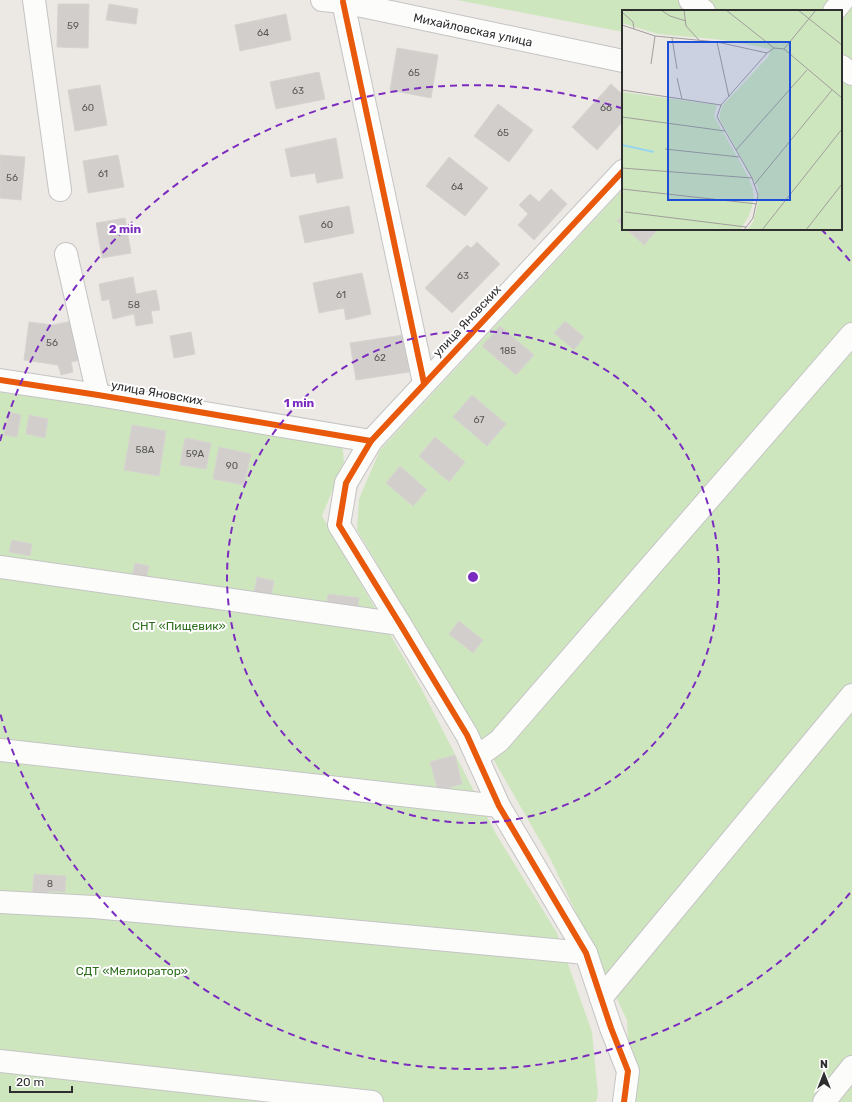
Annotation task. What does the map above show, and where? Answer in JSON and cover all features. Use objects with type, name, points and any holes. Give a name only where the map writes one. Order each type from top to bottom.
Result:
[{"type":"street","points":[[34,0],[60,190]]},
{"type":"street","points":[[690,0],[703,10]]},
{"type":"street","points":[[835,10],[843,0]]},
{"type":"street","points":[[333,1],[424,383]]},
{"type":"street","name":"Михайловская улица","points":[[333,1],[622,61]]},
{"type":"street","points":[[842,67],[852,74]]},
{"type":"street","name":"улица Яновских","points":[[0,380],[371,441],[622,172]]},
{"type":"street","points":[[66,254],[98,395]]},
{"type":"street","points":[[477,758],[499,741],[852,334]]},
{"type":"street","points":[[371,441],[346,483],[339,525],[467,735],[499,806],[586,954],[611,1028],[628,1071],[624,1102]]},
{"type":"street","points":[[0,567],[400,624]]},
{"type":"street","points":[[602,998],[852,695]]},
{"type":"street","points":[[0,750],[499,806]]},
{"type":"street","points":[[0,902],[94,907],[586,954]]},
{"type":"street","points":[[0,1061],[372,1102]]},
{"type":"street","points":[[824,1102],[852,1066]]},
{"type":"green space","points":[[457,0],[852,0],[852,1102],[631,1102],[627,1020],[550,858],[480,736],[357,530],[359,499],[380,450],[622,190],[622,230],[842,230],[842,10],[622,10],[622,32]]},
{"type":"green space","points":[[0,392],[342,441],[344,462],[322,516],[420,686],[496,834],[557,933],[592,1032],[598,1095],[596,1102],[0,1102]]},
{"type":"building","points":[[58,4],[89,4],[88,48],[57,47]]},
{"type":"building","points":[[109,4],[138,9],[136,24],[106,20]]},
{"type":"building","points":[[286,14],[291,40],[240,51],[235,25]]},
{"type":"building","points":[[397,48],[438,55],[431,98],[390,90]]},
{"type":"building","points":[[319,72],[325,99],[276,109],[270,82]]},
{"type":"building","points":[[611,84],[622,94],[622,122],[597,150],[572,127]]},
{"type":"building","points":[[100,85],[107,125],[75,131],[68,90]]},
{"type":"building","points":[[498,104],[533,130],[509,162],[474,136]]},
{"type":"building","points":[[336,138],[343,178],[317,183],[315,173],[291,177],[285,149]]},
{"type":"building","points":[[0,155],[25,157],[21,200],[0,198]]},
{"type":"building","points":[[118,155],[124,187],[88,193],[83,161]]},
{"type":"building","points":[[449,157],[488,188],[465,216],[426,186]]},
{"type":"building","points":[[551,189],[567,204],[534,240],[518,225],[528,214],[519,205],[530,194],[539,202]]},
{"type":"building","points":[[349,206],[354,233],[305,243],[299,216]]},
{"type":"building","points":[[622,216],[622,225],[617,221]]},
{"type":"building","points":[[125,218],[131,253],[102,258],[96,223]]},
{"type":"building","points":[[627,230],[657,230],[644,245]]},
{"type":"building","points":[[477,242],[500,264],[452,313],[425,288],[467,245],[471,248]]},
{"type":"building","points":[[362,273],[371,314],[346,320],[344,308],[319,313],[313,283]]},
{"type":"building","points":[[133,277],[136,294],[156,290],[160,310],[151,311],[153,323],[136,326],[134,314],[113,319],[109,299],[102,301],[99,284]]},
{"type":"building","points":[[72,321],[81,360],[71,362],[73,372],[61,375],[58,365],[24,360],[29,322],[53,325]]},
{"type":"building","points":[[565,321],[584,337],[574,350],[554,333]]},
{"type":"building","points":[[500,326],[534,355],[516,375],[482,346]]},
{"type":"building","points":[[191,332],[195,354],[174,358],[170,336]]},
{"type":"building","points":[[403,335],[409,372],[356,380],[350,343]]},
{"type":"building","points":[[472,395],[506,424],[487,446],[453,417]]},
{"type":"building","points":[[9,412],[21,415],[17,437],[4,435]]},
{"type":"building","points":[[29,415],[48,419],[45,438],[26,434]]},
{"type":"building","points":[[132,425],[166,431],[159,476],[124,470]]},
{"type":"building","points":[[435,437],[465,462],[449,482],[419,456]]},
{"type":"building","points":[[185,438],[211,443],[206,469],[180,465]]},
{"type":"building","points":[[219,447],[251,454],[244,485],[213,479]]},
{"type":"building","points":[[400,466],[427,490],[413,506],[386,483]]},
{"type":"building","points":[[12,540],[32,544],[30,556],[9,552]]},
{"type":"building","points":[[135,563],[149,566],[146,580],[132,577]]},
{"type":"building","points":[[257,577],[274,581],[270,601],[253,597]]},
{"type":"building","points":[[328,594],[359,598],[357,613],[326,609]]},
{"type":"building","points":[[459,621],[483,640],[473,653],[449,634]]},
{"type":"building","points":[[455,755],[462,784],[438,791],[430,762]]},
{"type":"building","points":[[34,874],[66,876],[65,892],[49,891],[48,900],[32,898]]},
{"type":"cycle path","points":[[343,2],[424,383]]},
{"type":"cycle path","points":[[0,380],[371,441],[622,172]]},
{"type":"cycle path","points":[[371,441],[346,483],[339,525],[467,735],[499,806],[586,953],[611,1028],[628,1071],[624,1102]]},
{"type":"park label","name":"СНТ «Пищевик»","points":[[179,626]]},
{"type":"park label","name":"СДТ «Мелиоратор»","points":[[132,971]]}]
